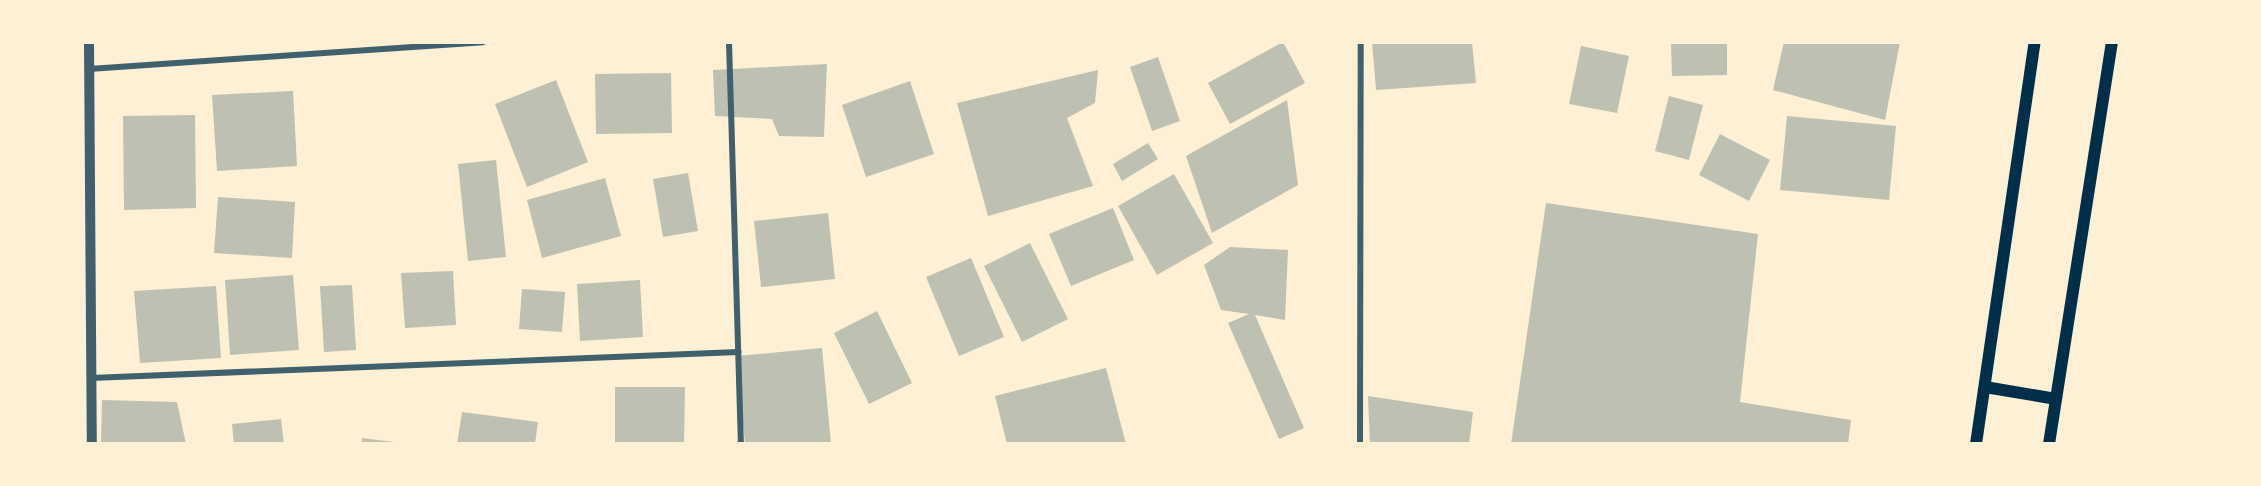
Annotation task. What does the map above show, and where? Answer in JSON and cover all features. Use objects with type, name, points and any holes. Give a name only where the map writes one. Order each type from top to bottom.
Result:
[{"type":"main road","points":[[1976,444],[2035,42]]},
{"type":"main road","points":[[2049,444],[2112,42]]},
{"type":"main road","points":[[1985,387],[2056,399]]},
{"type":"street","points":[[89,42],[92,444]]},
{"type":"street","points":[[89,69],[483,42]]},
{"type":"street","points":[[729,42],[741,444]]},
{"type":"street","points":[[1360,444],[1361,42]]},
{"type":"street","points":[[91,378],[738,352]]},
{"type":"building","points":[[1283,42],[1305,83],[1230,124],[1208,83]]},
{"type":"building","points":[[1372,42],[1472,42],[1476,83],[1376,90]]},
{"type":"building","points":[[1671,42],[1727,42],[1727,75],[1672,76]]},
{"type":"building","points":[[1784,42],[1900,42],[1885,120],[1773,90]]},
{"type":"building","points":[[1581,46],[1629,56],[1617,113],[1569,104]]},
{"type":"building","points":[[1158,57],[1180,121],[1152,131],[1130,67]]},
{"type":"building","points":[[827,64],[824,137],[779,136],[772,119],[715,116],[713,70]]},
{"type":"building","points":[[1098,70],[1095,103],[1067,118],[1093,186],[988,216],[957,103]]},
{"type":"building","points":[[671,73],[672,133],[596,134],[595,74]]},
{"type":"building","points":[[556,80],[588,162],[527,187],[495,104]]},
{"type":"building","points":[[910,81],[934,154],[866,177],[842,105]]},
{"type":"building","points":[[293,91],[297,166],[217,171],[212,95]]},
{"type":"building","points":[[1669,96],[1703,105],[1689,160],[1655,151]]},
{"type":"building","points":[[1287,100],[1298,185],[1212,233],[1186,156]]},
{"type":"building","points":[[195,115],[196,208],[124,210],[123,116]]},
{"type":"building","points":[[1787,116],[1896,126],[1889,200],[1780,190]]},
{"type":"building","points":[[1720,134],[1770,160],[1749,201],[1699,175]]},
{"type":"building","points":[[1148,143],[1158,159],[1122,181],[1113,164]]},
{"type":"building","points":[[496,160],[506,257],[468,261],[458,164]]},
{"type":"building","points":[[688,173],[698,231],[663,237],[653,179]]},
{"type":"building","points":[[1174,174],[1213,243],[1157,275],[1118,206]]},
{"type":"building","points":[[605,178],[621,236],[542,258],[527,200]]},
{"type":"building","points":[[218,197],[295,202],[292,258],[214,253]]},
{"type":"building","points":[[1546,203],[1758,234],[1740,402],[1851,420],[1848,444],[1511,444]]},
{"type":"building","points":[[1113,208],[1134,260],[1071,286],[1049,234]]},
{"type":"building","points":[[828,213],[835,279],[761,287],[754,221]]},
{"type":"building","points":[[1030,243],[1068,319],[1022,342],[984,266]]},
{"type":"building","points":[[1230,247],[1288,250],[1285,320],[1255,315],[1304,428],[1279,439],[1228,323],[1249,314],[1221,310],[1204,265]]},
{"type":"building","points":[[971,258],[1004,337],[959,356],[926,277]]},
{"type":"building","points":[[453,271],[456,325],[405,328],[401,273]]},
{"type":"building","points":[[293,275],[299,350],[230,355],[225,280]]},
{"type":"building","points":[[640,280],[643,337],[580,341],[577,284]]},
{"type":"building","points":[[352,285],[356,350],[324,352],[320,286]]},
{"type":"building","points":[[216,286],[221,358],[140,363],[134,291]]},
{"type":"building","points":[[522,289],[565,292],[562,332],[519,329]]},
{"type":"building","points":[[877,311],[912,383],[869,404],[834,333]]},
{"type":"building","points":[[822,348],[831,444],[745,444],[737,356]]},
{"type":"building","points":[[1106,368],[1126,444],[1007,444],[995,396]]},
{"type":"building","points":[[615,387],[685,387],[684,444],[615,444]]},
{"type":"building","points":[[1368,396],[1473,412],[1469,444],[1370,444]]},
{"type":"building","points":[[102,400],[177,402],[186,444],[101,444]]},
{"type":"building","points":[[462,412],[538,422],[535,444],[457,444]]},
{"type":"building","points":[[281,419],[284,444],[234,444],[232,424]]},
{"type":"building","points":[[362,438],[402,443],[402,444],[362,444]]}]
